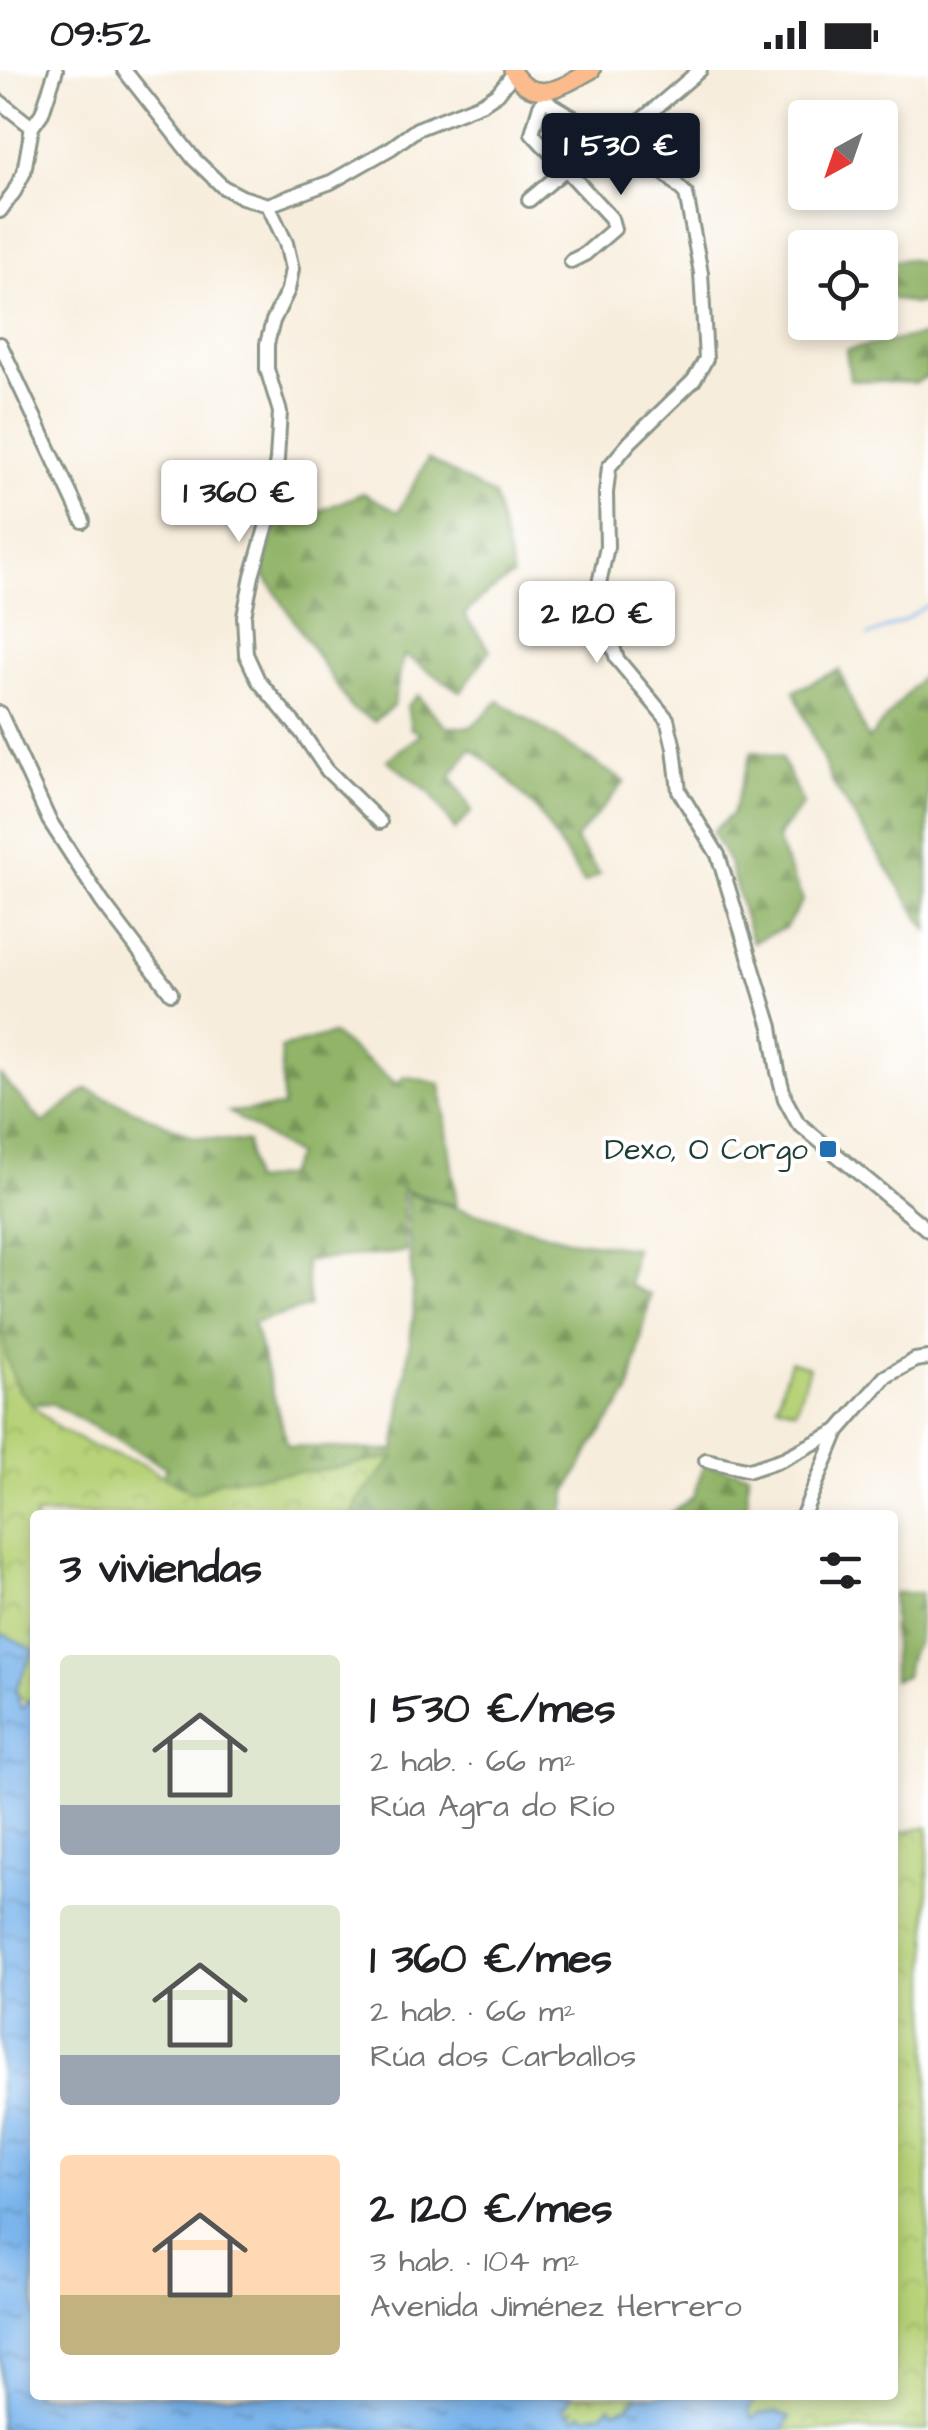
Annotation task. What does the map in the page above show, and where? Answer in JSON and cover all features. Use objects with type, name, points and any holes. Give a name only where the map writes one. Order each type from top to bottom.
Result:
[{"type":"main road","points":[[512,72],[524,86],[544,95],[592,70]]},
{"type":"street","points":[[0,211],[24,172],[32,126],[42,113],[56,70]]},
{"type":"street","points":[[124,70],[194,160],[232,192],[268,206],[331,182],[417,129],[483,103],[498,93],[512,72]]},
{"type":"street","points":[[644,118],[700,70]]},
{"type":"street","points":[[570,261],[585,254],[614,229],[611,218],[532,133],[544,95],[649,162],[686,194],[702,273],[706,359],[694,380],[608,467],[607,546],[598,588],[617,658],[667,719],[679,791],[718,856],[771,1027],[785,1099],[798,1123],[928,1230]]},
{"type":"street","points":[[0,102],[32,126]]},
{"type":"street","points":[[529,200],[566,169]]},
{"type":"street","points":[[268,206],[286,243],[292,269],[267,344],[267,369],[280,412],[279,428],[268,520],[244,616],[246,654],[258,680],[327,770],[380,822]]},
{"type":"street","points":[[0,344],[83,521]]},
{"type":"street","points":[[0,713],[49,820],[102,902],[171,993]]},
{"type":"street","points":[[804,1510],[838,1431],[885,1378],[915,1360],[928,1358]]},
{"type":"street","points":[[706,1460],[750,1470],[838,1431]]},
{"type":"green space","points":[[898,261],[928,264],[928,301],[913,304],[898,300]]},
{"type":"green space","points":[[928,334],[928,376],[915,383],[850,380],[846,350]]},
{"type":"green space","points":[[428,459],[494,496],[513,576],[464,615],[490,650],[461,692],[404,655],[393,706],[374,721],[352,709],[261,570],[280,501],[303,518],[363,493],[398,512]]},
{"type":"green space","points":[[928,669],[928,931],[832,782],[794,691],[839,670],[868,740]]},
{"type":"green space","points":[[418,695],[446,727],[471,727],[499,701],[625,782],[575,840],[600,874],[584,883],[537,810],[471,748],[451,776],[472,811],[455,830],[430,793],[387,760],[421,734],[411,729],[407,706]]},
{"type":"green space","points":[[752,751],[781,757],[803,804],[777,838],[803,900],[785,928],[752,942],[729,863],[712,832],[732,814]]},
{"type":"green space","points":[[332,1034],[397,1084],[405,1076],[441,1084],[457,1206],[402,1190],[406,1252],[305,1261],[309,1307],[253,1323],[288,1446],[395,1451],[414,1312],[406,1193],[568,1240],[635,1248],[629,1285],[651,1295],[629,1393],[593,1444],[567,1492],[565,1510],[146,1510],[167,1468],[51,1403],[0,1407],[0,1075],[43,1123],[87,1089],[194,1137],[247,1142],[252,1182],[286,1175],[296,1155],[229,1112],[283,1107],[281,1048]]},
{"type":"green space","points":[[0,1312],[6,1357],[17,1388],[37,1409],[59,1429],[102,1451],[142,1464],[191,1492],[199,1492],[220,1480],[328,1469],[394,1457],[357,1502],[355,1510],[30,1510],[30,1703],[12,1687],[0,1657]]},
{"type":"green space","points":[[790,1361],[809,1367],[796,1410],[777,1404]]},
{"type":"green space","points":[[704,1465],[748,1473],[747,1510],[675,1510],[693,1497]]},
{"type":"green space","points":[[898,1593],[921,1593],[918,1641],[905,1676],[898,1678]]},
{"type":"green space","points":[[928,1827],[928,2430],[734,2430],[719,2400],[898,2400],[898,1833]]},
{"type":"green space","points":[[551,2400],[640,2400],[619,2416],[577,2427]]},
{"type":"water","points":[[4,1634],[30,1648],[30,1659],[16,1689],[21,1709],[30,1700],[30,2400],[570,2400],[563,2410],[566,2413],[573,2409],[571,2416],[576,2418],[581,2413],[587,2416],[603,2412],[610,2405],[615,2410],[627,2407],[634,2400],[754,2400],[749,2408],[751,2418],[777,2411],[790,2417],[784,2430],[0,2430],[0,1637]]},
{"type":"waterway","points":[[868,636],[928,605]]},
{"type":"place","name":"Dexo, O Corgo","points":[[828,1149]]}]
